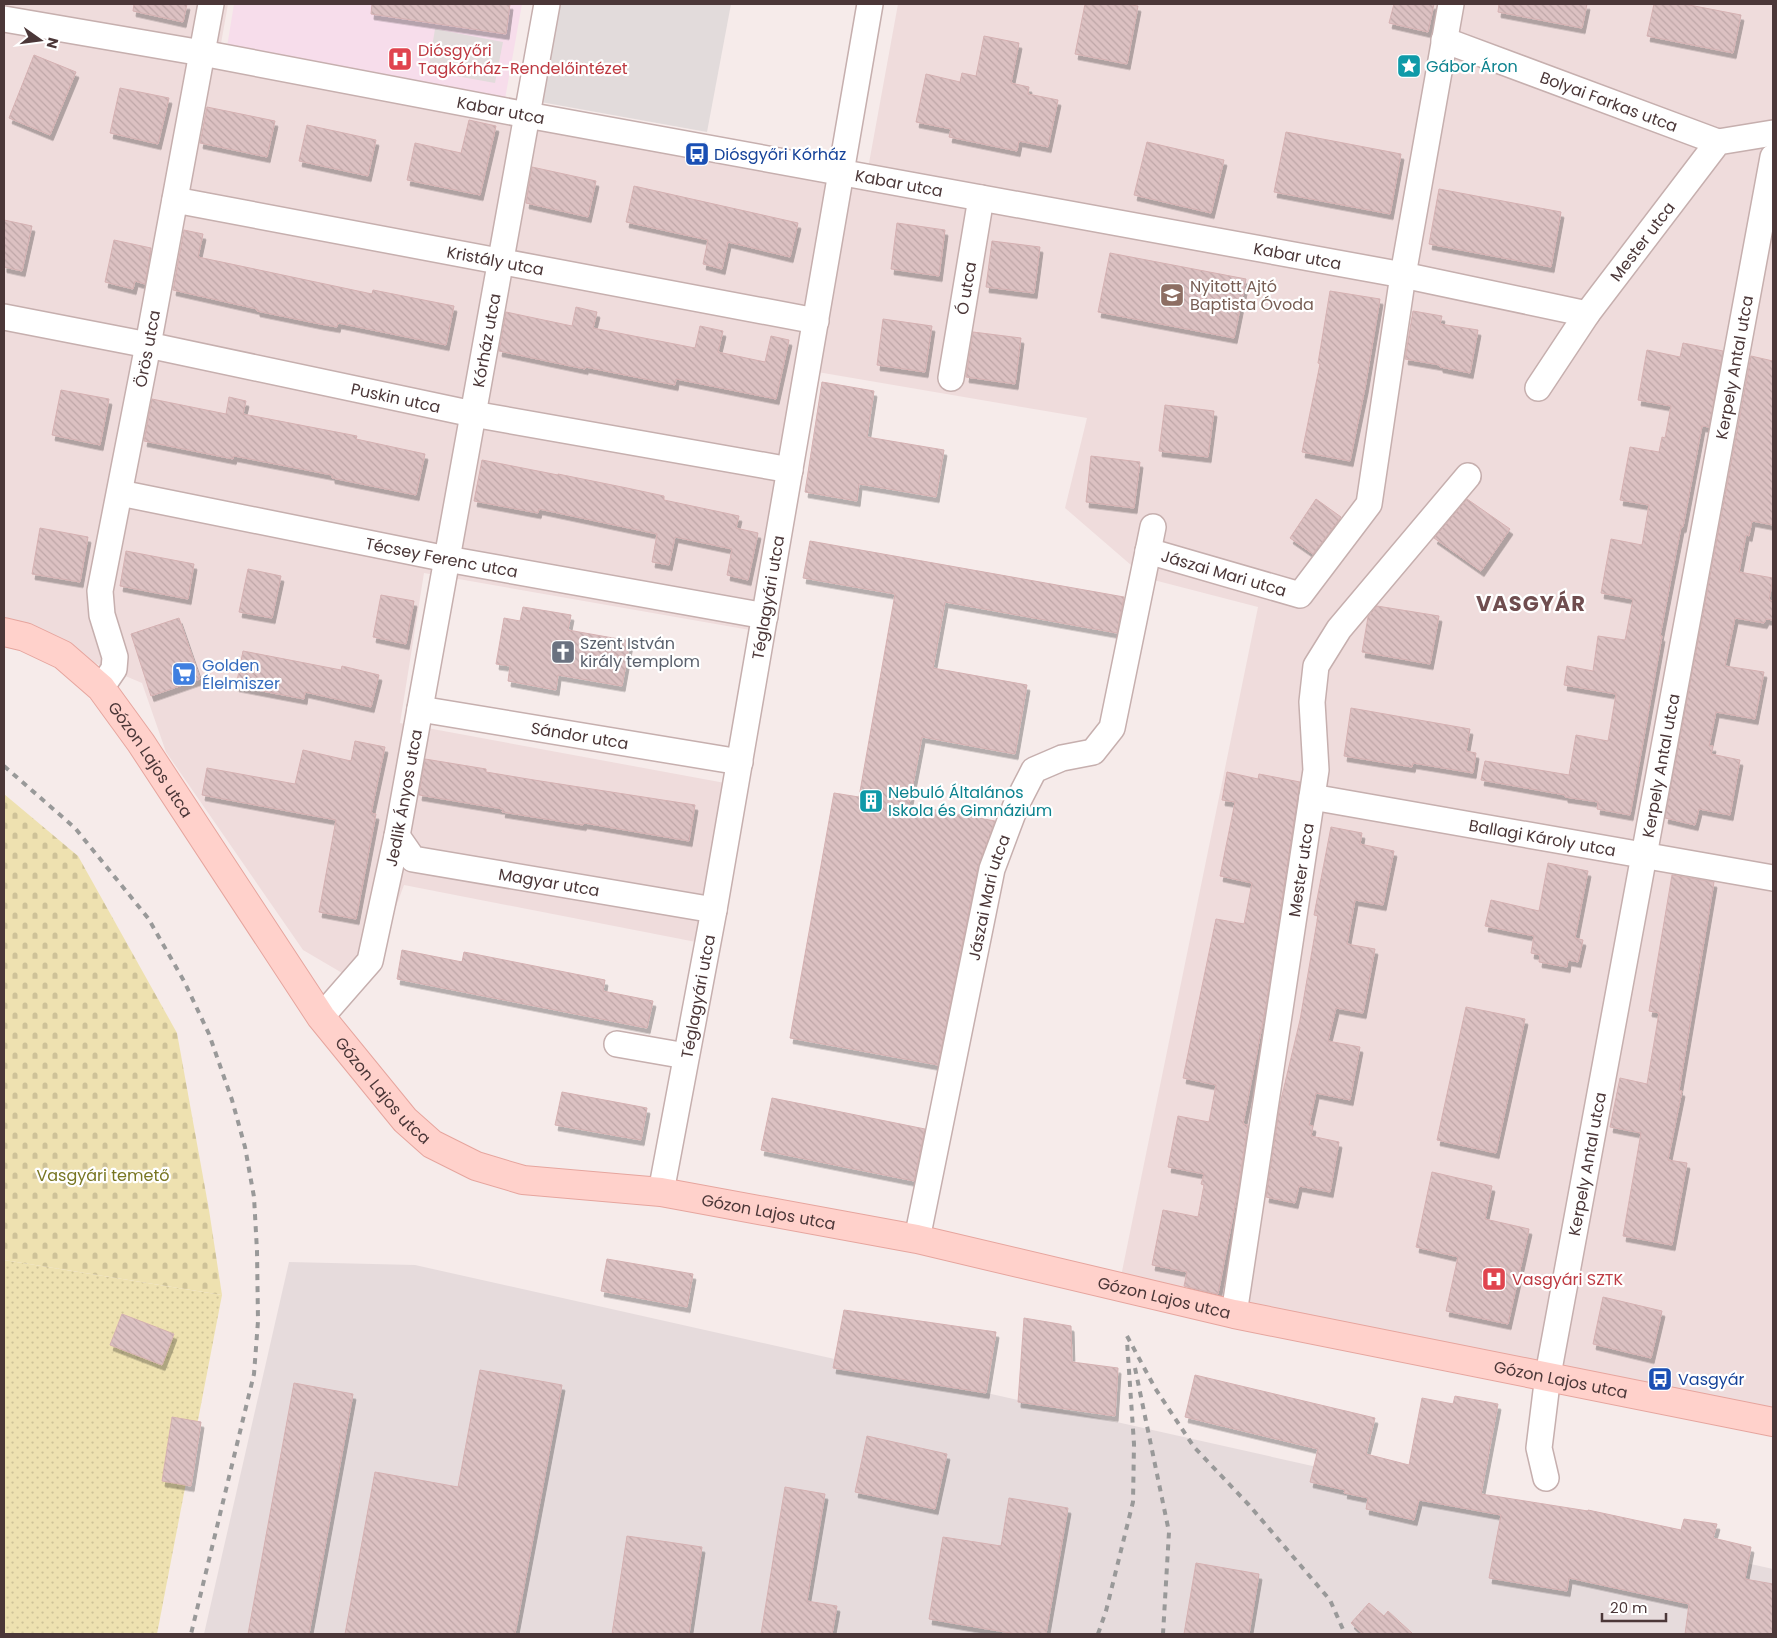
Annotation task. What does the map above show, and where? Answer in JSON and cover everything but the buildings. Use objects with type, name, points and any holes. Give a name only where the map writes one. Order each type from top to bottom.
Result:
[{"type":"street","name":"Örös utca","points":[[101,688],[114,669],[116,657],[102,615],[100,591],[211,4]]},
{"type":"street","name":"Kórház utca","points":[[447,559],[547,4]]},
{"type":"street","name":"Téglagyári utca","points":[[661,1192],[714,910],[870,4]]},
{"type":"street","points":[[1403,275],[1451,4]]},
{"type":"street","name":"Kabar utca","points":[[4,19],[202,53],[527,115],[1403,275],[1588,314]]},
{"type":"street","name":"Bolyai Farkas utca","points":[[1444,40],[1718,142]]},
{"type":"street","points":[[1718,142],[1773,133]]},
{"type":"street","name":"Mester utca","points":[[1538,388],[1588,314],[1718,142]]},
{"type":"street","name":"Kerpely Antal utca","points":[[1546,1478],[1539,1448],[1548,1375],[1773,157]]},
{"type":"street","name":"Ó utca","points":[[951,378],[981,198]]},
{"type":"street","name":"Kristály utca","points":[[175,200],[816,321]]},
{"type":"street","name":"Jászai Mari utca","points":[[1148,551],[1300,595],[1369,504],[1403,275]]},
{"type":"street","name":"Puskin utca","points":[[4,317],[148,345],[473,414],[790,470]]},
{"type":"street","name":"Mester utca","points":[[1234,1314],[1316,770],[1312,702],[1316,666],[1339,629],[1468,476]]},
{"type":"street","name":"Técsey Ferenc utca","points":[[120,493],[447,559],[765,616]]},
{"type":"street","name":"Jászai Mari utca","points":[[916,1239],[992,869],[1016,805],[1034,770],[1062,758],[1093,752],[1112,728],[1153,527]]},
{"type":"street","name":"Jedlik Ányos utca","points":[[320,1017],[370,962],[397,836],[447,559]]},
{"type":"street","name":"Gózon Lajos utca","points":[[4,632],[25,637],[63,655],[101,688],[141,743],[320,1017],[405,1120],[432,1144],[476,1166],[523,1180],[661,1192],[916,1239],[1234,1314],[1548,1375],[1773,1422]]},
{"type":"street","name":"Sándor utca","points":[[420,709],[740,762]]},
{"type":"street","name":"Ballagi Károly utca","points":[[1312,796],[1773,878]]},
{"type":"street","name":"Magyar utca","points":[[397,836],[413,859],[714,910]]},
{"type":"street","points":[[617,1044],[686,1056]]},
{"type":"shaded area","points":[[4,4],[228,4],[217,66],[865,185],[898,4],[1773,4],[1773,1408],[1119,1286],[1258,607],[1146,578],[1065,508],[1087,418],[794,368],[750,630],[424,573],[400,723],[725,783],[696,942],[404,885],[366,987],[303,950],[166,752],[142,683],[4,625]]},
{"type":"shaded area","name":"Diósgyőri Tagkórház-Rendelőintézet","points":[[234,4],[522,4],[505,99],[227,47]]},
{"type":"shaded area","points":[[552,4],[731,4],[707,132],[535,101]]},
{"type":"shaded area","points":[[435,29],[503,42],[495,83],[428,71]]},
{"type":"shaded area","points":[[289,1262],[415,1265],[1773,1569],[1773,1634],[204,1634]]},
{"type":"green space","name":"Vasgyári temető","points":[[4,794],[78,856],[177,1033],[209,1210],[222,1295],[4,1260]]},
{"type":"green space","points":[[4,1260],[222,1295],[157,1634],[4,1634]]},
{"type":"railway","points":[[4,766],[75,828],[148,918],[184,981],[209,1034],[232,1100],[245,1147],[254,1197],[257,1251],[258,1321],[254,1374],[191,1634]]},
{"type":"railway","points":[[1127,1336],[1155,1388],[1194,1447],[1249,1505],[1330,1600],[1345,1634]]},
{"type":"railway","points":[[1098,1634],[1106,1611],[1133,1502],[1134,1444],[1127,1341]]},
{"type":"railway","points":[[1135,1368],[1169,1532],[1163,1634]]},
{"type":"place","name":"Diósgyőri Tagkórház-Rendelőintézet","points":[[400,59]]},
{"type":"place","name":"Gábor Áron","points":[[1409,66]]},
{"type":"place","name":"Diósgyőri Kórház","points":[[697,154]]},
{"type":"place","name":"Nyitott Ajtó Baptista Óvoda","points":[[1172,295]]},
{"type":"place","name":"Szent István király templom","points":[[563,652]]},
{"type":"place","name":"Golden Élelmiszer","points":[[184,674]]},
{"type":"place","name":"Nebuló Általános Iskola és Gimnázium","points":[[871,801]]},
{"type":"place","name":"Vasgyári SZTK","points":[[1494,1279]]},
{"type":"place","name":"Vasgyár","points":[[1660,1379]]},
{"type":"district","name":"VASGYÁR","points":[[1531,604]]}]
